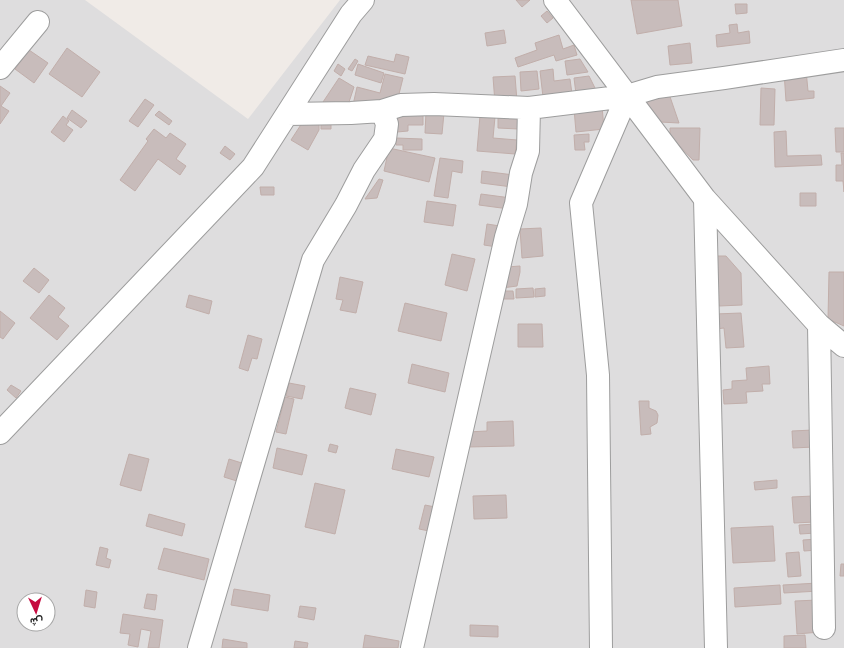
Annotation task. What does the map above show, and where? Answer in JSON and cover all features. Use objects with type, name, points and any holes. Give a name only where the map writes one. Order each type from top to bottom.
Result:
[{"type":"street","points":[[0,433],[253,167],[351,14],[363,0]]},
{"type":"street","points":[[555,0],[705,199],[820,325],[844,346]]},
{"type":"street","points":[[0,68],[38,22]]},
{"type":"street","points":[[287,114],[351,114],[382,111],[401,105],[434,104],[529,108],[627,96],[657,87],[844,60]]},
{"type":"street","points":[[602,648],[598,375],[581,204],[627,96]]},
{"type":"street","points":[[412,648],[506,237],[516,204],[521,173],[528,151],[529,108]]},
{"type":"street","points":[[199,648],[313,260],[346,205],[364,170],[385,139],[387,124],[382,111]]},
{"type":"street","points":[[705,199],[716,648]]},
{"type":"street","points":[[820,325],[824,628]]},
{"type":"shaded area","points":[[0,0],[85,0],[248,119],[340,0],[844,0],[844,648],[0,648]]},
{"type":"building","points":[[516,0],[530,0],[522,7]]},
{"type":"building","points":[[631,0],[678,0],[682,26],[637,34]]},
{"type":"building","points":[[735,4],[747,4],[747,13],[736,14]]},
{"type":"building","points":[[547,11],[553,18],[547,23],[541,16]]},
{"type":"building","points":[[737,24],[738,33],[749,31],[750,43],[717,47],[716,35],[730,33],[729,25]]},
{"type":"building","points":[[504,30],[506,43],[487,46],[485,33]]},
{"type":"building","points":[[559,35],[563,49],[574,45],[577,55],[556,61],[554,55],[518,67],[515,58],[537,50],[535,43]]},
{"type":"building","points":[[690,43],[692,63],[670,65],[668,46]]},
{"type":"building","points":[[67,48],[100,72],[82,97],[49,74]]},
{"type":"building","points":[[29,50],[48,63],[34,83],[15,69]]},
{"type":"building","points":[[396,54],[409,57],[405,74],[365,65],[368,56],[394,62]]},
{"type":"building","points":[[355,59],[358,61],[352,71],[348,69]]},
{"type":"building","points":[[580,59],[588,72],[567,75],[565,61]]},
{"type":"building","points":[[338,64],[345,69],[341,76],[334,71]]},
{"type":"building","points":[[358,64],[384,73],[381,83],[355,75]]},
{"type":"building","points":[[553,69],[554,81],[570,79],[572,94],[543,97],[540,71]]},
{"type":"building","points":[[806,70],[808,91],[814,91],[814,98],[786,101],[784,72]]},
{"type":"building","points":[[537,71],[539,89],[521,91],[520,72]]},
{"type":"building","points":[[385,74],[403,78],[399,94],[392,103],[353,105],[357,87],[380,93]]},
{"type":"building","points":[[515,76],[517,101],[495,103],[493,77]]},
{"type":"building","points":[[589,76],[597,92],[576,94],[574,78]]},
{"type":"building","points":[[339,78],[354,87],[348,105],[319,108]]},
{"type":"building","points":[[0,86],[10,93],[1,106],[9,111],[0,124]]},
{"type":"building","points":[[667,88],[679,123],[660,122],[639,97]]},
{"type":"building","points":[[761,88],[775,89],[774,125],[760,125]]},
{"type":"building","points":[[145,99],[154,105],[138,127],[129,121]]},
{"type":"building","points":[[602,106],[604,129],[576,132],[574,109]]},
{"type":"building","points":[[72,110],[87,121],[81,128],[67,118]]},
{"type":"building","points":[[159,111],[172,121],[169,125],[155,115]]},
{"type":"building","points":[[426,112],[444,113],[442,134],[425,133]]},
{"type":"building","points":[[423,115],[423,125],[408,125],[408,131],[397,132],[397,116]]},
{"type":"building","points":[[498,115],[519,116],[518,129],[498,128]]},
{"type":"building","points":[[63,116],[69,121],[66,125],[73,130],[64,142],[51,132]]},
{"type":"building","points":[[480,116],[495,117],[493,138],[517,140],[515,154],[477,151]]},
{"type":"building","points":[[319,119],[319,130],[308,150],[291,140],[304,120]]},
{"type":"building","points":[[321,121],[331,121],[331,129],[321,129]]},
{"type":"building","points":[[670,128],[700,128],[699,160],[693,160],[670,136]]},
{"type":"building","points":[[835,128],[844,128],[844,152],[836,152]]},
{"type":"building","points":[[154,129],[166,138],[170,133],[186,144],[176,159],[186,166],[180,175],[158,159],[135,191],[120,180],[148,141],[146,139]]},
{"type":"building","points":[[786,131],[787,156],[821,155],[822,165],[775,167],[774,132]]},
{"type":"building","points":[[589,134],[589,142],[584,142],[585,150],[575,150],[574,135]]},
{"type":"building","points":[[396,138],[422,139],[422,150],[403,150],[403,145],[396,145]]},
{"type":"building","points":[[225,146],[235,154],[230,160],[220,153]]},
{"type":"building","points":[[389,148],[435,158],[429,182],[384,171]]},
{"type":"building","points":[[841,153],[844,153],[844,192],[843,181],[836,181],[836,165],[842,165]]},
{"type":"building","points":[[440,158],[463,161],[462,173],[452,171],[448,198],[434,196]]},
{"type":"building","points":[[482,171],[514,175],[512,187],[481,183]]},
{"type":"building","points":[[379,179],[383,180],[377,198],[365,199]]},
{"type":"building","points":[[260,187],[274,187],[274,195],[261,195]]},
{"type":"building","points":[[800,193],[816,193],[816,206],[800,206]]},
{"type":"building","points":[[481,194],[511,198],[509,209],[479,205]]},
{"type":"building","points":[[427,201],[456,205],[453,226],[424,222]]},
{"type":"building","points":[[487,224],[500,226],[497,247],[484,245]]},
{"type":"building","points":[[541,228],[543,256],[522,258],[520,229]]},
{"type":"building","points":[[452,254],[475,259],[467,291],[445,285]]},
{"type":"building","points":[[717,256],[726,256],[741,273],[742,305],[719,306]]},
{"type":"building","points":[[520,266],[517,286],[502,288],[507,267]]},
{"type":"building","points":[[34,268],[49,280],[39,293],[23,281]]},
{"type":"building","points":[[829,272],[844,272],[844,326],[828,319]]},
{"type":"building","points":[[340,277],[363,282],[356,313],[340,310],[343,300],[336,299]]},
{"type":"building","points":[[533,288],[534,297],[516,298],[516,289]]},
{"type":"building","points":[[545,288],[545,296],[535,297],[535,289]]},
{"type":"building","points":[[503,291],[513,291],[514,299],[504,299]]},
{"type":"building","points":[[49,295],[65,308],[58,317],[69,326],[57,340],[30,318]]},
{"type":"building","points":[[189,295],[212,301],[209,314],[186,307]]},
{"type":"building","points":[[405,303],[447,313],[441,341],[398,331]]},
{"type":"building","points":[[0,311],[15,323],[3,339],[0,337]]},
{"type":"building","points":[[741,313],[744,347],[726,348],[724,328],[716,329],[715,314]]},
{"type":"building","points":[[518,324],[542,324],[543,347],[518,347]]},
{"type":"building","points":[[248,335],[262,339],[257,359],[252,358],[248,371],[239,368]]},
{"type":"building","points":[[412,364],[449,373],[445,392],[408,383]]},
{"type":"building","points":[[769,366],[770,384],[762,384],[763,391],[746,392],[747,403],[724,404],[723,390],[732,389],[732,381],[747,380],[746,368]]},
{"type":"building","points":[[289,383],[305,386],[302,399],[286,396]]},
{"type":"building","points":[[11,385],[21,391],[16,398],[7,390]]},
{"type":"building","points":[[350,388],[376,394],[371,415],[345,408]]},
{"type":"building","points":[[285,397],[294,399],[286,434],[276,432]]},
{"type":"building","points":[[639,401],[649,401],[649,408],[656,411],[658,415],[657,423],[650,427],[651,434],[641,435]]},
{"type":"building","points":[[513,421],[514,446],[467,447],[467,432],[487,431],[487,422]]},
{"type":"building","points":[[813,430],[814,447],[793,448],[792,431]]},
{"type":"building","points":[[330,444],[338,446],[336,453],[328,451]]},
{"type":"building","points":[[277,448],[307,455],[302,475],[273,468]]},
{"type":"building","points":[[396,449],[434,457],[429,477],[392,469]]},
{"type":"building","points":[[129,454],[149,459],[141,491],[120,485]]},
{"type":"building","points":[[229,459],[245,464],[240,482],[224,477]]},
{"type":"building","points":[[777,480],[777,488],[755,490],[754,482]]},
{"type":"building","points":[[315,483],[345,490],[335,534],[305,527]]},
{"type":"building","points":[[506,495],[507,518],[474,519],[473,496]]},
{"type":"building","points":[[813,496],[815,522],[794,523],[792,497]]},
{"type":"building","points":[[425,505],[435,507],[429,531],[419,529]]},
{"type":"building","points":[[149,514],[185,524],[182,536],[146,526]]},
{"type":"building","points":[[816,524],[816,533],[800,534],[799,525]]},
{"type":"building","points":[[773,526],[775,561],[733,563],[731,528]]},
{"type":"building","points":[[817,539],[818,550],[804,551],[803,540]]},
{"type":"building","points":[[100,547],[108,549],[106,558],[111,560],[109,568],[96,565]]},
{"type":"building","points":[[164,548],[209,559],[204,580],[158,569]]},
{"type":"building","points":[[799,552],[801,576],[788,577],[786,553]]},
{"type":"building","points":[[841,564],[844,564],[844,576],[840,576]]},
{"type":"building","points":[[818,583],[819,591],[784,593],[783,585]]},
{"type":"building","points":[[780,585],[781,604],[735,607],[734,588]]},
{"type":"building","points":[[234,589],[270,595],[268,611],[231,605]]},
{"type":"building","points":[[86,590],[97,592],[95,608],[84,606]]},
{"type":"building","points":[[147,594],[157,595],[155,610],[144,608]]},
{"type":"building","points":[[818,600],[820,632],[797,634],[795,601]]},
{"type":"building","points":[[300,606],[316,608],[314,620],[298,617]]},
{"type":"building","points":[[123,614],[163,620],[159,648],[148,648],[151,631],[141,629],[138,647],[128,645],[130,634],[120,633]]},
{"type":"building","points":[[470,625],[498,626],[498,637],[470,636]]},
{"type":"building","points":[[365,635],[399,641],[398,648],[363,648]]},
{"type":"building","points":[[805,635],[806,648],[784,648],[784,636]]},
{"type":"building","points":[[223,639],[247,643],[247,648],[222,648]]},
{"type":"building","points":[[295,641],[308,643],[307,648],[294,648]]}]
